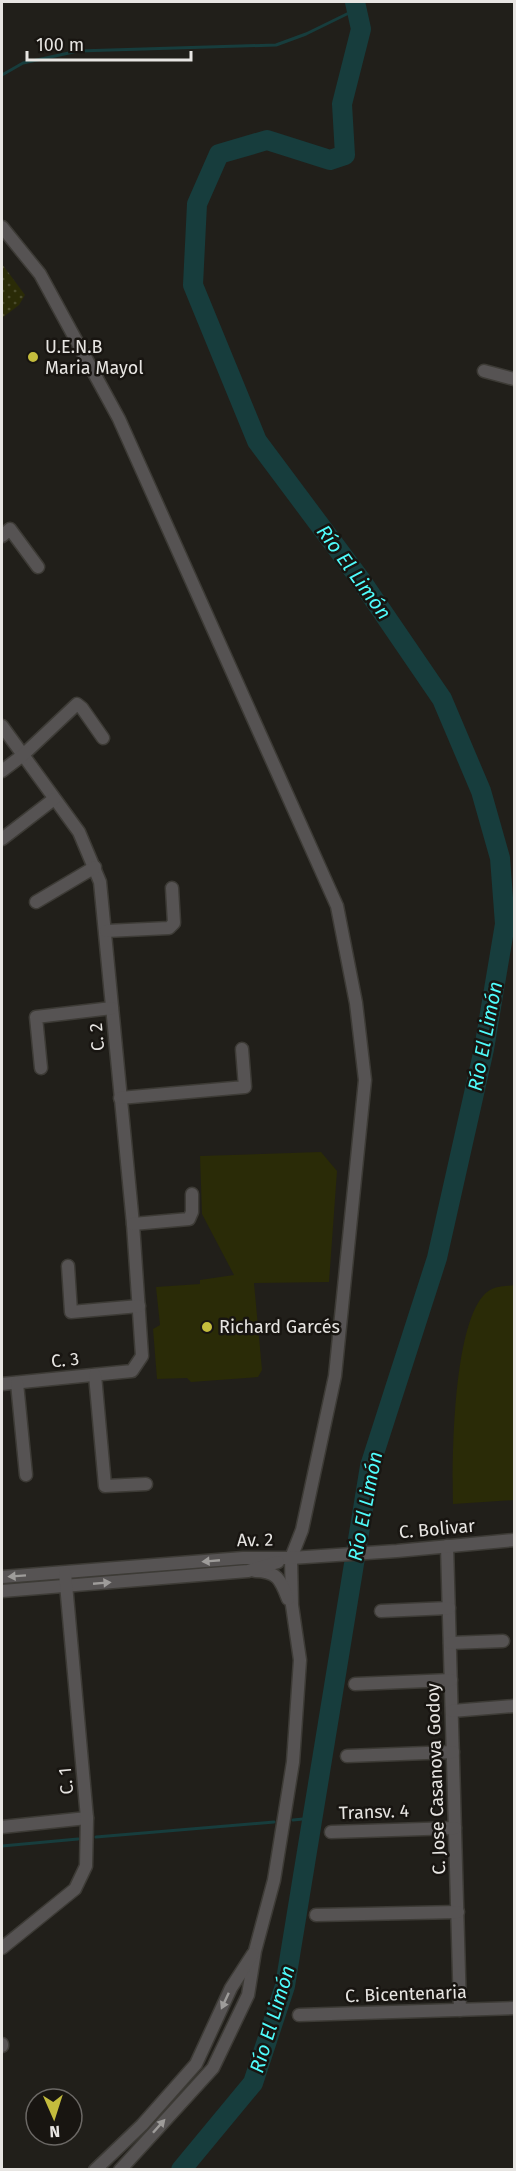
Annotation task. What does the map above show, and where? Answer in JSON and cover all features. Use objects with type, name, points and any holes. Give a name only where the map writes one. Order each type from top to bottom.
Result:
[{"type":"street","points":[[2,227],[40,274],[119,419],[337,906],[356,1003],[365,1080],[335,1376],[302,1530],[291,1558],[292,1605],[300,1660],[293,1762],[274,1880],[255,1951],[248,1995],[213,2068],[120,2169]]},
{"type":"street","points":[[484,371],[514,379]]},
{"type":"street","points":[[2,536],[10,529],[38,567]]},
{"type":"street","points":[[2,771],[23,755],[77,704],[103,738]]},
{"type":"street","name":"C. 2","points":[[2,726],[80,832],[100,882],[139,1306],[142,1356],[132,1371]]},
{"type":"street","points":[[2,839],[54,799]]},
{"type":"street","points":[[36,902],[95,867]]},
{"type":"street","points":[[106,932],[169,928],[174,923],[172,888]]},
{"type":"street","points":[[41,1068],[36,1017],[112,1008]]},
{"type":"street","points":[[120,1098],[246,1087],[242,1049]]},
{"type":"street","points":[[133,1224],[189,1219],[192,1212],[192,1194]]},
{"type":"street","points":[[68,1266],[71,1312],[139,1306]]},
{"type":"street","name":"C. 3","points":[[2,1384],[132,1371]]},
{"type":"street","points":[[95,1375],[105,1486],[146,1484]]},
{"type":"street","points":[[17,1383],[26,1475]]},
{"type":"street","name":"C. Bolivar","points":[[291,1558],[514,1540]]},
{"type":"street","name":"C. Jose Casanova Godoy","points":[[447,1546],[460,2010]]},
{"type":"street","name":"Av. 2","points":[[2,1591],[65,1580],[243,1558],[291,1558]]},
{"type":"street","name":"Av. 2","points":[[2,1577],[65,1580],[248,1571],[291,1558]]},
{"type":"street","points":[[248,1571],[263,1571],[274,1575],[280,1580],[292,1605]]},
{"type":"street","name":"C. 1","points":[[2,1948],[75,1889],[86,1866],[87,1818],[65,1580]]},
{"type":"street","points":[[381,1611],[449,1608]]},
{"type":"street","points":[[450,1643],[503,1641]]},
{"type":"street","points":[[355,1684],[451,1680]]},
{"type":"street","points":[[452,1711],[514,1706]]},
{"type":"street","points":[[347,1756],[453,1752]]},
{"type":"street","points":[[2,1827],[87,1818]]},
{"type":"street","name":"Transv. 4","points":[[331,1832],[455,1828]]},
{"type":"street","points":[[316,1915],[458,1912]]},
{"type":"street","points":[[95,2169],[142,2125],[196,2064],[231,1989],[255,1951]]},
{"type":"street","name":"C. Bicentenaria","points":[[299,2015],[514,2008]]},
{"type":"shaded area","points":[[2,264],[25,295],[19,305],[2,318]]},
{"type":"shaded area","points":[[321,1152],[337,1171],[329,1282],[254,1283],[262,1370],[258,1377],[191,1382],[187,1378],[157,1379],[153,1329],[160,1325],[156,1287],[200,1284],[200,1280],[234,1275],[202,1214],[200,1156]]},
{"type":"shaded area","points":[[514,1285],[514,1500],[453,1504],[457,1388],[469,1325],[479,1302],[492,1289]]},
{"type":"waterway","name":"Río El Limón","points":[[181,2170],[253,2083],[285,1986],[370,1466],[437,1258],[484,1049],[505,924],[500,858],[481,791],[442,699],[360,579],[257,441],[193,285],[197,204],[219,154],[267,140],[330,160],[345,155],[342,104],[361,29],[355,2]]},
{"type":"waterway","points":[[2,75],[23,63],[78,51],[276,45],[306,34],[353,11]]},
{"type":"waterway","points":[[293,1820],[313,1818]]},
{"type":"waterway","points":[[96,1837],[274,1822]]},
{"type":"waterway","points":[[2,1846],[78,1839]]},
{"type":"place","name":"U.E.N.B Maria Mayol","points":[[33,357]]},
{"type":"place","name":"Richard Garcés","points":[[207,1327]]}]
